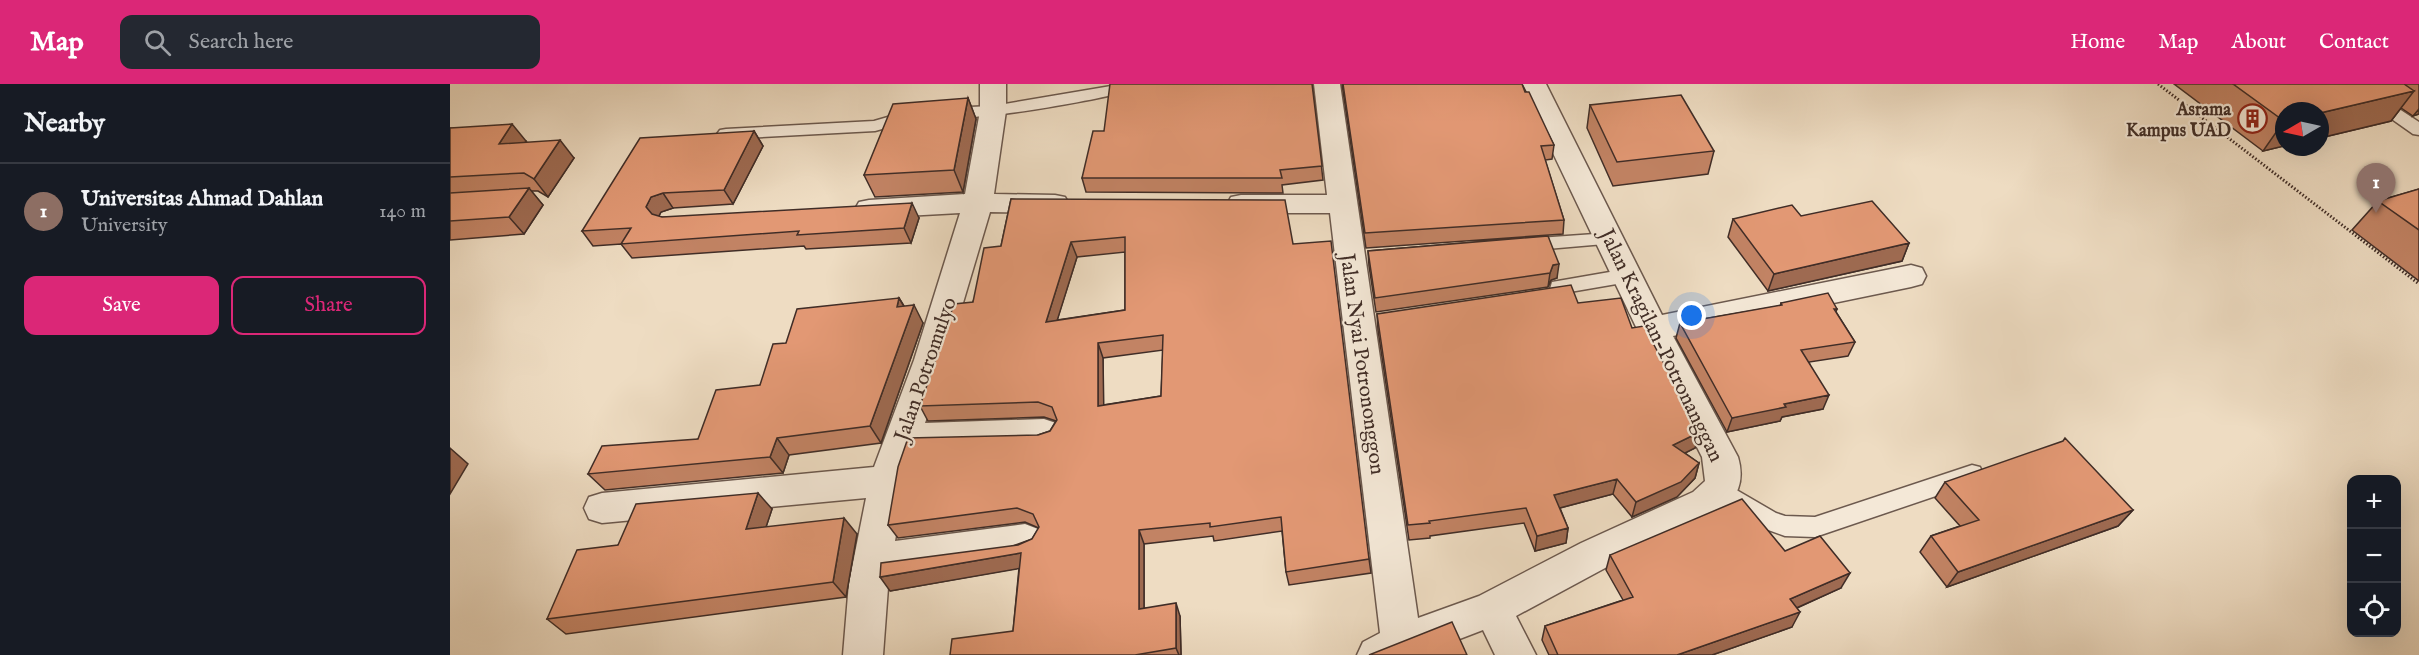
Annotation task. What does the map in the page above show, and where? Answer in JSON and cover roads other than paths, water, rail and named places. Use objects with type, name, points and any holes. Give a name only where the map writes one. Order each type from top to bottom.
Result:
[{"type":"street","name":"Jalan Nyai Potrononggon","points":[[1327,84],[1342,204],[1361,257],[1368,322],[1389,649]]},
{"type":"street","name":"Jalan Kragilan-Potronanggan","points":[[1389,649],[1492,609],[1594,555],[1706,503],[1721,491],[1725,476],[1720,457],[1653,329],[1533,84]]},
{"type":"street","name":"Jalan Potromulyo","points":[[863,655],[868,583],[887,482],[901,436],[930,360],[978,203],[993,98]]},
{"type":"street","points":[[837,211],[978,203],[1080,204]]},
{"type":"street","points":[[1210,204],[1342,204]]},
{"type":"street","points":[[1653,329],[1911,276]]},
{"type":"street","points":[[901,436],[1044,433]]},
{"type":"street","points":[[602,508],[887,482]]},
{"type":"street","points":[[872,560],[1025,540]]},
{"type":"street","points":[[1492,609],[1516,655]]},
{"type":"lane","points":[[2349,84],[2419,130]]},
{"type":"lane","points":[[722,134],[875,126],[993,98],[1112,91]]},
{"type":"lane","points":[[1502,247],[1609,239]]},
{"type":"lane","points":[[1537,297],[1561,294],[1559,287],[1627,276]]},
{"type":"lane","points":[[1721,491],[1768,520],[1785,526],[1815,527],[1988,469]]},
{"type":"place","name":"Asrama Kampus UAD","points":[[2252,119]]},
{"type":"place","name":"Universitas Ahmad Dahlan","points":[[2376,213]]}]
